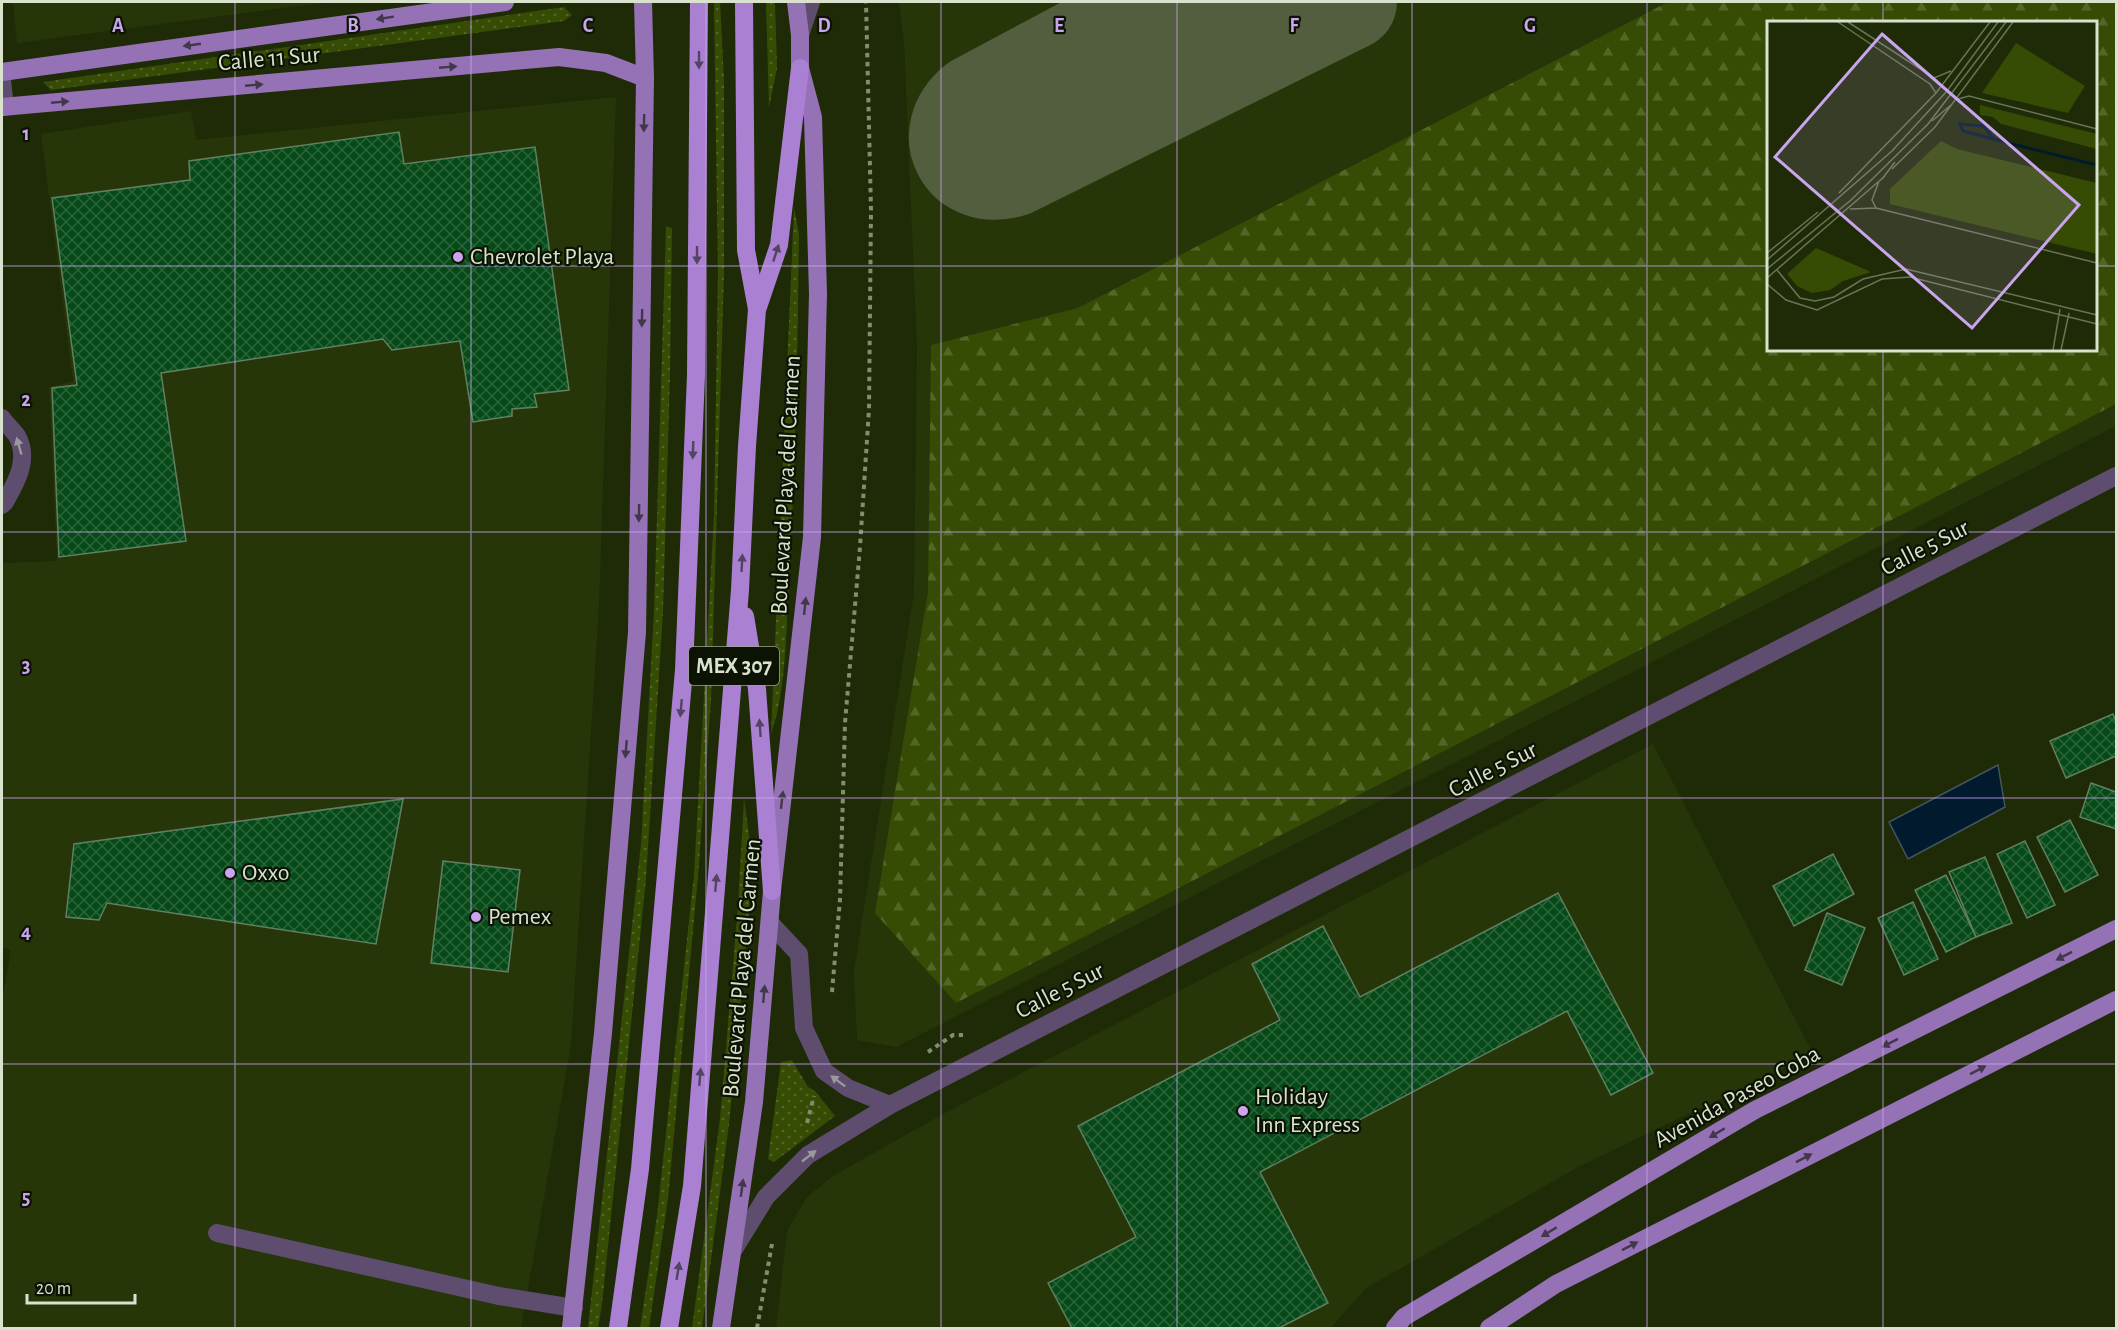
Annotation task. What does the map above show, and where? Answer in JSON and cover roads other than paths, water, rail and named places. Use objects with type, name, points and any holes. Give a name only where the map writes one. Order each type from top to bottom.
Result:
[{"type":"highway","name":"MEX 307","points":[[618,1329],[640,1169],[684,670],[696,375],[699,2]]},
{"type":"highway","name":"MEX 307","points":[[669,1329],[692,1186],[740,590],[757,309],[746,250],[744,2]]},
{"type":"highway","points":[[757,309],[779,245],[800,68]]},
{"type":"highway","points":[[740,590],[757,689],[772,891]]},
{"type":"main road","name":"Calle 11 Sur","points":[[2,72],[505,2]]},
{"type":"main road","points":[[571,1329],[603,1033],[637,632],[645,78],[643,2]]},
{"type":"main road","name":"Boulevard Playa del Carmen","points":[[721,1329],[754,1102],[772,891],[812,537],[818,282],[813,117],[800,68],[800,35],[796,2]]},
{"type":"main road","name":"Calle 11 Sur","points":[[3,107],[559,57],[606,63],[645,78]]},
{"type":"main road","name":"Avenida Paseo Coba","points":[[1395,1329],[1404,1317],[1755,1110],[2116,929]]},
{"type":"main road","points":[[1489,1329],[1556,1284],[2116,1000]]},
{"type":"street","points":[[800,35],[811,2]]},
{"type":"street","points":[[2,80],[3,107]]},
{"type":"street","points":[[2,418],[18,438],[23,459],[19,478],[2,505]]},
{"type":"street","name":"Calle 5 Sur","points":[[734,1249],[766,1197],[808,1155],[890,1105],[2116,476]]},
{"type":"street","points":[[770,922],[799,954],[804,1028],[824,1071],[848,1088],[890,1105]]},
{"type":"street","points":[[217,1233],[499,1296],[574,1308]]},
{"type":"water","points":[[1998,765],[2005,807],[1908,859],[1889,822]]},
{"type":"place","name":"Chevrolet Playa","points":[[458,257]]},
{"type":"place","name":"Oxxo","points":[[230,873]]},
{"type":"place","name":"Pemex","points":[[476,917]]},
{"type":"place","name":"Holiday Inn Express","points":[[1243,1111]]}]
